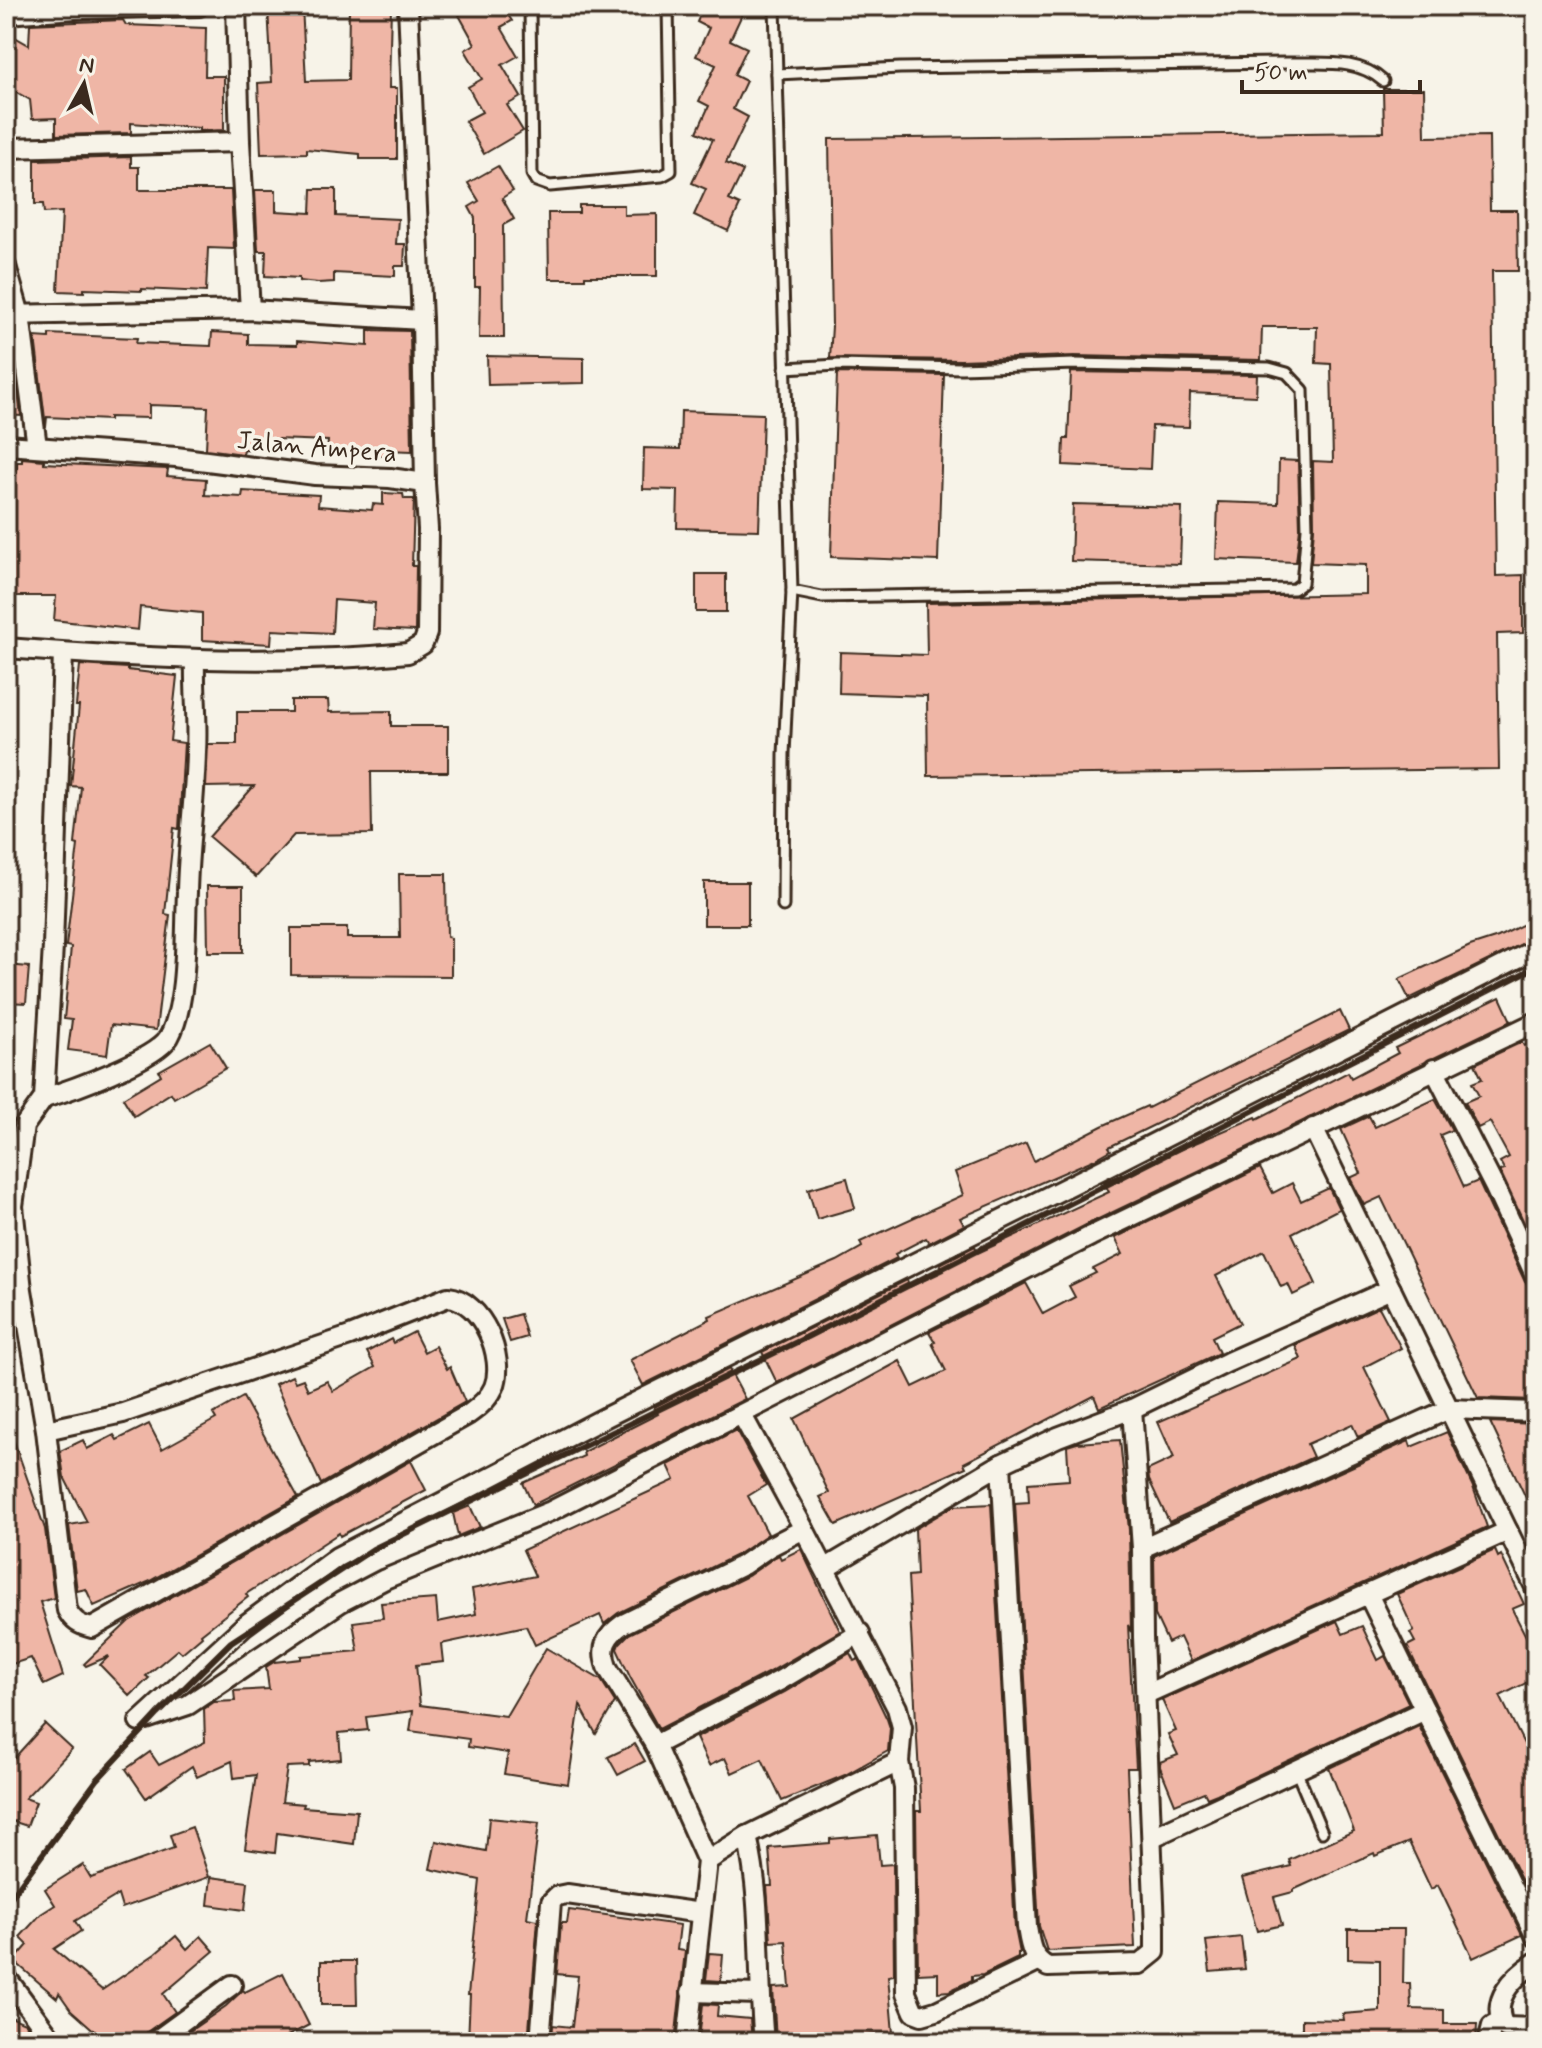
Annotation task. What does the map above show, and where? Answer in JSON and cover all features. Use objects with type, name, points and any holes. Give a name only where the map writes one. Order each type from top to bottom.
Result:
[{"type":"street","points":[[6,14],[199,6]]},
{"type":"street","points":[[236,6],[250,310]]},
{"type":"street","points":[[408,6],[422,320],[425,483]]},
{"type":"street","points":[[6,148],[240,142]]},
{"type":"street","points":[[6,266],[37,447]]},
{"type":"street","points":[[13,315],[250,310],[422,320]]},
{"type":"street","name":"Jalan Ampera","points":[[6,445],[162,455],[315,475],[390,478],[425,483],[428,529],[427,633],[417,650],[383,655],[195,660],[6,648]]},
{"type":"street","points":[[46,1430],[123,1413],[350,1336],[448,1297],[458,1298],[481,1318],[493,1344],[497,1374],[493,1389],[480,1407],[92,1628],[79,1625],[72,1619],[67,1610],[46,1430],[22,1290],[13,1206],[24,1126],[44,1098],[53,946],[63,653]]},
{"type":"street","points":[[44,1098],[87,1084],[158,1050],[169,1037],[175,1019],[186,943],[189,842],[197,750],[195,660]]},
{"type":"street","points":[[1536,949],[608,1416],[337,1557],[245,1625],[139,1722],[188,1705],[341,1602],[385,1579],[551,1511],[1077,1243],[1536,1022]]},
{"type":"street","points":[[1434,1069],[1536,1277]]},
{"type":"street","points":[[1313,1128],[1536,1589]]},
{"type":"street","points":[[826,1568],[1001,1464],[1058,1437],[1132,1409],[1391,1289]]},
{"type":"street","points":[[1001,1464],[1027,1927],[1031,1952],[1038,1962],[1048,1967],[1140,1964],[1152,1956],[1156,1945],[1142,1548],[1132,1409]]},
{"type":"street","points":[[1142,1548],[1449,1409],[1536,1412]]},
{"type":"street","points":[[742,1415],[826,1568],[897,1708],[902,1727],[899,1762],[905,1800],[906,1993],[914,2012],[922,2015],[936,2011],[1038,1962]]},
{"type":"street","points":[[687,2042],[707,1861],[655,1745],[607,1667],[603,1656],[604,1645],[610,1633],[623,1624],[743,1565],[804,1529]]},
{"type":"street","points":[[1146,1694],[1508,1531]]},
{"type":"street","points":[[1368,1594],[1536,1937]]},
{"type":"street","points":[[655,1745],[779,1681],[860,1633]]},
{"type":"street","points":[[1153,1837],[1425,1710]]},
{"type":"street","points":[[707,1861],[747,1836],[899,1762]]},
{"type":"street","points":[[747,1836],[756,1871],[759,1994],[764,2042]]},
{"type":"street","points":[[540,2042],[551,1902],[557,1896],[567,1894],[701,1913]]},
{"type":"street","points":[[1536,1962],[1515,1978],[1501,1998],[1501,2021],[1505,2027],[1536,2028]]},
{"type":"street","points":[[6,1977],[54,2042]]},
{"type":"street","points":[[154,2042],[232,1985]]},
{"type":"street","points":[[691,1992],[759,1994]]},
{"type":"street","points":[[1488,2042],[1492,2026],[1501,2021]]},
{"type":"lane","points":[[530,6],[532,174],[536,181],[550,186],[662,176],[671,171],[668,6]]},
{"type":"lane","points":[[775,6],[792,591],[784,754],[783,906]]},
{"type":"lane","points":[[777,74],[900,68],[1289,63],[1354,65],[1372,71],[1383,81]]},
{"type":"lane","points":[[785,368],[838,365],[961,368],[1074,364],[1269,368],[1287,373],[1303,390],[1305,451],[1307,528],[1302,583],[1294,589],[822,597],[792,591]]},
{"type":"lane","points":[[1296,1770],[1322,1832]]},
{"type":"building","points":[[302,6],[306,81],[348,80],[349,6],[391,6],[389,88],[397,88],[397,159],[360,159],[360,154],[307,149],[307,153],[261,154],[258,83],[272,82],[268,7]]},
{"type":"building","points":[[474,6],[502,6],[512,21],[501,27],[518,56],[502,65],[521,97],[507,105],[523,131],[484,154],[465,121],[482,112],[468,87],[482,79],[465,50],[475,44],[459,15]]},
{"type":"building","points":[[704,6],[746,6],[730,40],[747,48],[734,75],[746,81],[733,109],[748,117],[726,163],[743,171],[729,200],[740,205],[728,231],[694,215],[706,189],[692,183],[713,139],[697,132],[709,106],[699,101],[716,65],[696,56],[709,28],[697,22]]},
{"type":"building","points":[[123,20],[126,25],[206,28],[205,76],[224,76],[224,130],[199,131],[199,128],[131,123],[131,133],[56,135],[56,118],[32,119],[30,100],[6,86],[6,32],[29,45],[30,24]]},
{"type":"building","points":[[1383,89],[1424,89],[1425,137],[1489,136],[1490,210],[1517,210],[1518,271],[1492,271],[1496,576],[1523,575],[1523,633],[1497,634],[1499,769],[928,776],[927,696],[839,693],[840,652],[927,655],[926,603],[1366,594],[1366,565],[1311,563],[1313,461],[1333,462],[1331,364],[1316,363],[1317,327],[1262,327],[1261,360],[1074,356],[961,360],[830,358],[829,139],[1384,132]]},
{"type":"building","points":[[131,157],[131,167],[139,167],[139,190],[231,190],[234,249],[208,248],[206,292],[142,289],[58,291],[62,212],[44,213],[43,204],[35,204],[35,160]]},
{"type":"building","points":[[498,166],[513,191],[502,198],[514,219],[503,225],[504,338],[479,338],[480,287],[475,287],[475,218],[469,207],[479,201],[468,183]]},
{"type":"building","points":[[312,189],[336,189],[336,216],[398,219],[396,244],[405,244],[404,266],[395,266],[395,276],[334,273],[334,282],[318,283],[299,281],[299,278],[265,276],[266,251],[258,251],[255,190],[276,190],[276,211],[311,213]]},
{"type":"building","points":[[579,205],[624,205],[624,215],[657,214],[657,276],[549,279],[548,213],[579,213]]},
{"type":"building","points":[[368,330],[410,331],[412,451],[386,450],[386,456],[327,453],[328,441],[277,439],[277,450],[244,449],[243,454],[206,449],[208,407],[149,405],[149,418],[47,417],[46,427],[35,337],[49,338],[49,334],[137,338],[136,343],[211,346],[212,332],[248,334],[248,344],[297,345],[297,341],[368,346]]},
{"type":"building","points":[[6,336],[11,336],[21,416],[6,415]]},
{"type":"building","points":[[487,356],[584,358],[584,383],[488,385]]},
{"type":"building","points":[[1071,372],[1257,375],[1256,396],[1190,393],[1189,427],[1152,426],[1150,469],[1063,465],[1064,439],[1068,439]]},
{"type":"building","points":[[837,373],[944,375],[938,561],[831,557]]},
{"type":"building","points":[[681,411],[763,414],[759,530],[677,528],[678,490],[643,489],[644,448],[680,449]]},
{"type":"building","points":[[22,458],[44,460],[44,463],[168,469],[167,476],[206,479],[205,495],[242,497],[243,491],[319,495],[318,506],[372,510],[373,504],[383,505],[383,493],[403,494],[404,499],[414,499],[412,566],[416,566],[415,631],[373,629],[375,603],[334,600],[332,633],[272,630],[271,644],[202,640],[202,613],[140,607],[138,630],[54,620],[56,596],[6,596],[6,473],[17,473],[17,462],[22,462]]},
{"type":"building","points":[[1279,460],[1298,461],[1300,528],[1296,562],[1216,559],[1218,502],[1278,504]]},
{"type":"building","points":[[1073,504],[1182,507],[1180,564],[1071,561]]},
{"type":"building","points":[[696,574],[726,574],[726,612],[696,612]]},
{"type":"building","points":[[80,665],[128,668],[177,676],[170,741],[184,743],[179,829],[174,828],[165,914],[170,915],[156,1030],[111,1025],[107,1055],[68,1050],[72,1020],[64,1019],[71,947],[66,946],[78,845],[75,844],[81,787],[71,786]]},
{"type":"building","points":[[291,700],[328,700],[329,712],[391,711],[391,726],[448,726],[448,772],[371,772],[372,834],[294,835],[256,877],[209,837],[254,786],[206,787],[208,744],[237,744],[237,712],[291,712]]},
{"type":"building","points":[[399,874],[446,874],[451,976],[291,975],[291,928],[347,928],[347,938],[400,938]]},
{"type":"building","points":[[704,882],[748,882],[748,925],[704,925]]},
{"type":"building","points":[[207,886],[243,886],[243,952],[208,952]]},
{"type":"building","points":[[1536,918],[1536,937],[1409,999],[1399,979]]},
{"type":"building","points":[[6,965],[29,967],[26,1003],[6,1002]]},
{"type":"building","points":[[1500,997],[1511,1021],[1086,1225],[777,1383],[762,1352],[907,1280],[910,1287],[944,1271],[940,1264],[975,1246],[978,1253],[1109,1192],[1104,1182],[1257,1119],[1348,1072],[1351,1078],[1398,1053],[1395,1048]]},
{"type":"building","points":[[1340,1011],[1349,1030],[1109,1147],[1111,1150],[1095,1159],[960,1218],[964,1225],[929,1243],[926,1238],[895,1254],[897,1258],[643,1385],[630,1360],[710,1319],[709,1316],[837,1261],[862,1247],[860,1242],[963,1195],[955,1172],[1026,1143],[1034,1161],[1102,1126],[1148,1108]]},
{"type":"building","points":[[1536,1040],[1536,1248],[1500,1171],[1504,1169],[1500,1162],[1509,1157],[1490,1122],[1478,1128],[1465,1102],[1479,1096],[1472,1083],[1482,1079],[1475,1064],[1522,1042],[1524,1046]]},
{"type":"building","points":[[210,1042],[226,1068],[174,1098],[171,1093],[134,1116],[123,1098],[161,1075],[159,1071]]},
{"type":"building","points":[[1435,1099],[1452,1130],[1440,1135],[1464,1187],[1478,1181],[1525,1282],[1536,1289],[1536,1400],[1478,1398],[1381,1197],[1364,1205],[1350,1178],[1361,1173],[1341,1129],[1369,1116],[1375,1127]]},
{"type":"building","points":[[1260,1168],[1273,1193],[1292,1183],[1301,1201],[1329,1188],[1339,1209],[1292,1233],[1316,1284],[1293,1295],[1288,1284],[1281,1287],[1264,1251],[1216,1276],[1240,1323],[1212,1337],[1219,1353],[1099,1408],[1094,1396],[964,1463],[966,1467],[836,1525],[820,1497],[829,1493],[794,1419],[900,1361],[913,1387],[946,1371],[929,1332],[1026,1283],[1043,1314],[1075,1297],[1069,1286],[1096,1273],[1093,1269],[1123,1254],[1115,1238]]},
{"type":"building","points":[[847,1178],[855,1208],[817,1219],[808,1189]]},
{"type":"building","points":[[1379,1307],[1401,1348],[1364,1367],[1391,1422],[1358,1437],[1352,1424],[1307,1444],[1313,1457],[1169,1522],[1149,1480],[1148,1470],[1174,1458],[1158,1422],[1301,1359],[1295,1345]]},
{"type":"building","points":[[520,1314],[527,1337],[510,1342],[502,1319]]},
{"type":"building","points":[[414,1332],[424,1352],[435,1346],[447,1369],[450,1367],[465,1402],[321,1484],[275,1384],[292,1376],[295,1382],[303,1379],[308,1390],[327,1381],[333,1391],[375,1367],[367,1352],[391,1339],[393,1343]]},
{"type":"building","points":[[729,1369],[745,1399],[533,1505],[523,1483],[584,1456],[583,1452],[658,1414],[654,1407]]},
{"type":"building","points":[[243,1397],[298,1497],[148,1582],[94,1606],[86,1589],[77,1591],[69,1525],[87,1522],[64,1477],[60,1451],[83,1440],[87,1449],[114,1435],[117,1440],[149,1424],[162,1449],[216,1419],[213,1414]]},
{"type":"building","points":[[1490,1422],[1536,1424],[1536,1519]]},
{"type":"building","points":[[6,1427],[9,1427],[45,1529],[54,1598],[40,1602],[63,1676],[44,1685],[31,1658],[6,1666]]},
{"type":"building","points":[[736,1430],[766,1485],[748,1496],[768,1534],[737,1555],[618,1613],[604,1624],[600,1615],[535,1645],[526,1626],[441,1644],[443,1662],[416,1665],[420,1705],[506,1716],[546,1648],[601,1680],[615,1702],[596,1734],[580,1705],[568,1784],[504,1774],[508,1753],[468,1747],[469,1739],[410,1731],[413,1711],[366,1717],[368,1730],[339,1733],[341,1759],[287,1767],[282,1802],[304,1804],[303,1807],[357,1811],[354,1844],[277,1833],[275,1853],[245,1849],[256,1775],[234,1778],[232,1761],[197,1777],[192,1766],[146,1798],[126,1769],[150,1752],[159,1765],[205,1742],[204,1709],[214,1702],[235,1701],[234,1691],[269,1689],[266,1667],[274,1662],[301,1659],[301,1656],[358,1651],[353,1622],[383,1618],[381,1603],[436,1599],[438,1622],[476,1614],[472,1589],[535,1576],[523,1550],[675,1480],[668,1465]]},
{"type":"building","points":[[1447,1432],[1473,1487],[1487,1527],[1191,1661],[1180,1637],[1168,1643],[1155,1615],[1154,1556],[1409,1441],[1411,1447]]},
{"type":"building","points":[[1120,1440],[1129,1530],[1131,1632],[1128,1625],[1136,1768],[1127,1768],[1135,1947],[1047,1951],[1039,1926],[1015,1503],[1029,1502],[1028,1483],[1069,1480],[1067,1446]]},
{"type":"building","points":[[411,1461],[426,1490],[340,1536],[339,1533],[246,1594],[248,1597],[182,1653],[178,1649],[146,1676],[149,1678],[130,1696],[100,1665],[109,1656],[86,1666],[84,1664],[129,1621]]},
{"type":"building","points":[[991,1504],[1015,1928],[1020,1953],[1018,1958],[983,1975],[972,1976],[972,1980],[949,1991],[938,1992],[938,1973],[918,1974],[916,1811],[921,1811],[908,1576],[917,1575],[915,1529],[954,1506]]},
{"type":"building","points":[[470,1506],[480,1527],[458,1536],[453,1513]]},
{"type":"building","points":[[801,1549],[840,1631],[659,1729],[630,1677],[617,1649],[619,1644],[629,1634],[748,1576],[775,1557],[779,1555],[781,1559]]},
{"type":"building","points":[[1495,1550],[1498,1557],[1501,1555],[1524,1604],[1512,1609],[1536,1656],[1536,1678],[1500,1696],[1526,1748],[1536,1743],[1536,1910],[1407,1646],[1415,1642],[1410,1633],[1414,1631],[1397,1594]]},
{"type":"building","points":[[1337,1621],[1343,1634],[1362,1626],[1378,1660],[1385,1656],[1409,1704],[1217,1794],[1207,1798],[1204,1792],[1175,1804],[1160,1767],[1160,1762],[1178,1755],[1168,1734],[1176,1731],[1162,1700]]},
{"type":"building","points":[[850,1653],[854,1661],[858,1659],[887,1719],[890,1728],[888,1751],[845,1775],[782,1801],[762,1759],[732,1773],[725,1758],[709,1766],[696,1738],[785,1692]]},
{"type":"building","points":[[45,1724],[72,1749],[25,1798],[36,1802],[27,1826],[6,1819],[6,1767]]},
{"type":"building","points":[[1419,1726],[1522,1935],[1473,1958],[1438,1885],[1431,1889],[1409,1842],[1375,1856],[1374,1853],[1293,1892],[1274,1897],[1282,1925],[1257,1931],[1242,1878],[1291,1866],[1289,1860],[1354,1831],[1329,1768]]},
{"type":"building","points":[[635,1744],[645,1761],[618,1775],[608,1757]]},
{"type":"building","points":[[489,1818],[539,1823],[527,1918],[538,1920],[528,2042],[468,2042],[468,1995],[480,1880],[430,1869],[436,1841],[486,1851]]},
{"type":"building","points":[[192,1827],[209,1877],[122,1908],[118,1895],[75,1921],[81,1931],[54,1949],[102,1990],[176,1936],[187,1949],[201,1936],[214,1951],[163,1994],[175,2012],[147,2032],[142,2042],[107,2042],[71,2010],[59,1993],[57,1998],[14,1961],[28,1945],[20,1937],[41,1914],[55,1905],[45,1889],[83,1865],[91,1878],[174,1848],[170,1835]]},
{"type":"building","points":[[877,1835],[880,1865],[893,1864],[894,1975],[888,1976],[893,2033],[837,2037],[837,2042],[776,2042],[773,1988],[790,1987],[786,1941],[771,1942],[767,1886],[772,1886],[769,1848]]},
{"type":"building","points":[[211,1877],[248,1882],[245,1910],[208,1905]]},
{"type":"building","points":[[569,1910],[680,1925],[677,1950],[685,1951],[675,2042],[552,2042],[553,2025],[572,2027],[578,1976],[557,1974],[561,1923],[567,1923]]},
{"type":"building","points":[[1348,1929],[1404,1929],[1403,1983],[1410,1983],[1411,2009],[1444,2010],[1444,2024],[1477,2024],[1476,2042],[1302,2042],[1302,2019],[1344,2020],[1343,2014],[1380,2011],[1380,1960],[1348,1959]]},
{"type":"building","points":[[1241,1937],[1245,1969],[1210,1972],[1206,1941]]},
{"type":"building","points":[[709,1953],[723,1954],[721,1981],[706,1980]]},
{"type":"building","points":[[321,1961],[356,1961],[357,2005],[321,2005]]},
{"type":"building","points":[[283,1973],[309,2025],[276,2042],[174,2042],[226,2006],[243,1990],[245,1992]]},
{"type":"building","points":[[703,2004],[718,2005],[717,2016],[750,2019],[752,2042],[699,2040]]},
{"type":"building","points":[[6,2015],[25,2023],[39,2042],[6,2042]]},
{"type":"railway","points":[[6,1904],[97,1780],[231,1642],[373,1549],[801,1340],[1536,967]]}]
